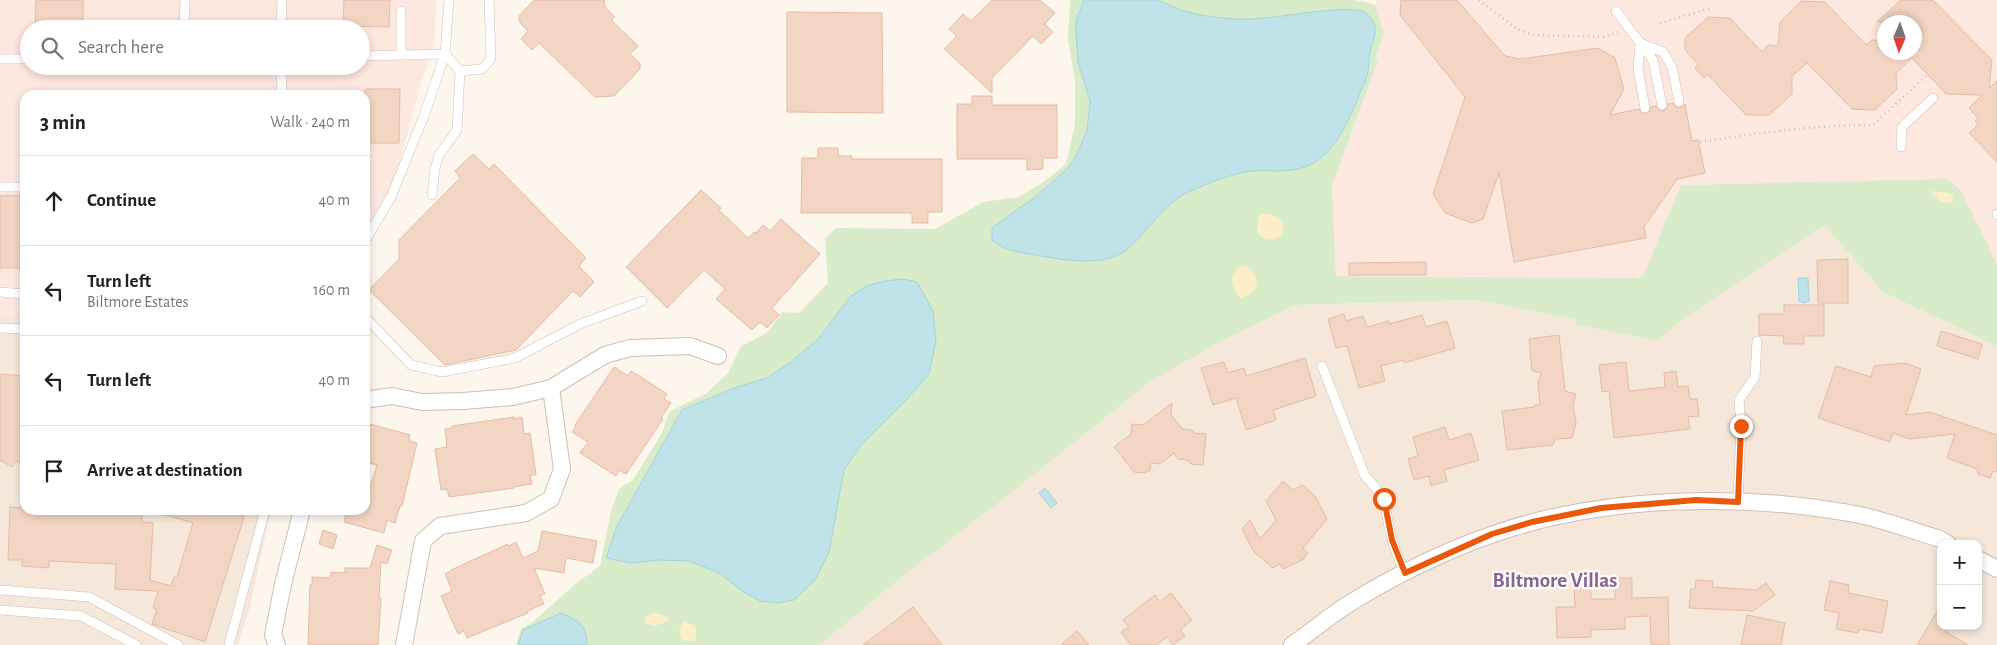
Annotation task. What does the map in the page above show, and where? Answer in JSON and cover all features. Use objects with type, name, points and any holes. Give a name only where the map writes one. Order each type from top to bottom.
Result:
[{"type":"street","points":[[370,399],[392,396],[422,402],[513,397],[551,388],[605,355],[630,348],[690,346],[718,356]]},
{"type":"street","points":[[404,645],[423,541],[440,526],[526,513],[551,499],[562,469],[551,388]]},
{"type":"street","points":[[1292,645],[1348,604],[1405,573],[1492,534],[1532,522],[1601,508],[1696,500],[1807,506],[1862,516],[1940,540]]},
{"type":"street","points":[[277,645],[273,635],[283,584],[301,515]]},
{"type":"street","points":[[1982,561],[1997,569]]},
{"type":"lane","points":[[184,20],[185,0]]},
{"type":"lane","points":[[281,20],[282,0]]},
{"type":"lane","points":[[370,233],[391,197],[424,116],[445,54],[449,0]]},
{"type":"lane","points":[[460,71],[482,70],[491,59],[489,0]]},
{"type":"lane","points":[[401,11],[401,55]]},
{"type":"lane","points":[[1616,11],[1653,60],[1662,105]]},
{"type":"lane","points":[[1640,43],[1663,52],[1672,68],[1678,102]]},
{"type":"lane","points":[[1640,43],[1638,69],[1646,108]]},
{"type":"lane","points":[[370,56],[445,54],[460,71],[457,130],[439,155],[432,194]]},
{"type":"lane","points":[[0,59],[20,58]]},
{"type":"lane","points":[[281,75],[282,90]]},
{"type":"lane","points":[[1901,147],[1902,127],[1933,98]]},
{"type":"lane","points":[[0,187],[20,187]]},
{"type":"lane","points":[[0,292],[20,294]]},
{"type":"lane","points":[[370,322],[411,365],[442,372],[515,358],[580,324],[642,301]]},
{"type":"lane","points":[[0,328],[20,329]]},
{"type":"lane","points":[[1738,502],[1741,426],[1740,400],[1755,377],[1757,341]]},
{"type":"lane","points":[[1322,366],[1365,476],[1377,488],[1384,499],[1392,540],[1405,573]]},
{"type":"lane","points":[[229,645],[264,515]]},
{"type":"lane","points":[[0,590],[89,597],[178,645]]},
{"type":"lane","points":[[0,610],[81,616],[136,645]]},
{"type":"path","points":[[1479,0],[1518,29],[1532,35],[1604,36],[1618,32]]},
{"type":"path","points":[[1660,22],[1712,8]]},
{"type":"path","points":[[1700,142],[1808,127],[1872,125],[1926,76]]},
{"type":"shaded area","points":[[0,0],[436,0],[435,43],[422,80],[396,175],[370,237],[370,90],[20,90],[20,315],[0,316]]},
{"type":"shaded area","points":[[1377,0],[1997,0],[1997,263],[1961,191],[1777,183],[1710,184],[1681,186],[1642,278],[1336,276],[1332,185],[1378,61],[1375,59],[1384,34],[1376,6]]},
{"type":"shaded area","points":[[1824,225],[1883,292],[1997,346],[1997,645],[820,645],[903,576],[1150,382],[1221,341],[1296,305],[1475,300],[1574,319],[1576,325],[1658,341],[1681,320]]},
{"type":"shaded area","points":[[20,315],[20,515],[270,515],[250,607],[238,645],[0,645],[0,316]]},
{"type":"green space","points":[[1070,0],[1353,0],[1367,2],[1376,6],[1384,34],[1375,59],[1378,61],[1332,185],[1336,276],[1642,278],[1681,185],[1948,179],[1961,191],[1997,263],[1997,346],[1883,292],[1824,225],[1681,320],[1658,341],[1576,325],[1574,319],[1475,300],[1296,305],[1221,341],[1150,382],[903,576],[820,645],[516,645],[521,629],[533,622],[574,585],[600,566],[611,511],[619,489],[633,480],[662,433],[669,412],[707,393],[728,373],[741,346],[767,333],[782,312],[799,313],[828,283],[825,238],[836,228],[935,229],[983,202],[1019,197],[1042,183],[1066,164],[1075,124],[1075,80],[1068,40]]},
{"type":"sand","points":[[1931,191],[1950,193],[1953,197],[1953,202],[1944,203]]},
{"type":"sand","points":[[1263,214],[1272,215],[1279,219],[1283,224],[1283,234],[1277,238],[1262,238],[1257,230],[1257,224],[1259,216]]},
{"type":"sand","points":[[1242,265],[1254,272],[1257,286],[1253,292],[1242,298],[1238,296],[1232,279],[1235,272]]},
{"type":"sand","points":[[655,613],[668,617],[668,621],[655,626],[645,623],[647,616]]},
{"type":"sand","points":[[684,621],[694,626],[697,631],[695,641],[682,640],[679,629]]},
{"type":"water","points":[[1084,0],[1154,0],[1184,11],[1235,19],[1255,19],[1318,11],[1359,10],[1366,13],[1371,19],[1374,24],[1375,36],[1365,82],[1346,125],[1333,146],[1316,162],[1293,170],[1253,171],[1238,174],[1186,193],[1168,207],[1131,246],[1122,253],[1104,260],[1060,259],[1015,251],[1003,247],[992,240],[992,228],[1035,197],[1067,169],[1075,158],[1087,131],[1090,101],[1078,62],[1076,33],[1076,20]]},
{"type":"water","points":[[1798,278],[1808,278],[1809,301],[1804,303],[1799,301]]},
{"type":"water","points":[[903,279],[917,282],[933,311],[936,341],[929,374],[860,446],[844,470],[829,552],[815,580],[794,600],[778,603],[760,601],[744,592],[719,573],[689,561],[659,560],[631,563],[606,558],[617,526],[682,410],[734,388],[767,378],[791,362],[818,339],[851,296],[866,286]]},
{"type":"water","points":[[1045,488],[1057,503],[1051,508],[1039,493]]},
{"type":"water","points":[[561,613],[581,624],[585,632],[587,645],[518,645],[523,630]]},
{"type":"building","points":[[36,0],[83,0],[83,20],[35,20]]},
{"type":"building","points":[[344,0],[390,0],[389,27],[370,27],[370,20],[343,20]]},
{"type":"building","points":[[534,0],[604,0],[605,7],[615,17],[611,20],[638,46],[630,54],[640,63],[640,69],[614,96],[595,97],[539,43],[532,50],[521,39],[528,31],[520,23],[519,16]]},
{"type":"building","points":[[992,0],[1040,0],[1055,13],[1045,24],[1053,32],[1041,44],[1033,36],[992,78],[992,93],[944,49],[957,36],[949,29],[963,14],[971,21]]},
{"type":"building","points":[[1401,0],[1457,0],[1505,56],[1521,59],[1598,48],[1615,58],[1624,89],[1610,115],[1639,109],[1646,114],[1651,107],[1656,106],[1663,111],[1668,104],[1673,103],[1680,108],[1685,104],[1692,141],[1698,140],[1705,173],[1677,179],[1644,227],[1646,238],[1514,262],[1499,173],[1483,219],[1472,223],[1445,213],[1433,194],[1465,97],[1400,15]]},
{"type":"building","points":[[1901,0],[1933,0],[1992,60],[1989,88],[1997,81],[1997,162],[1969,133],[1978,125],[1975,121],[1978,118],[1969,108],[1982,95],[1946,94],[1914,60],[1922,60],[1922,15],[1885,15]]},
{"type":"building","points":[[1801,1],[1825,2],[1866,45],[1872,40],[1877,40],[1877,60],[1910,60],[1896,73],[1897,89],[1875,110],[1852,109],[1807,63],[1792,76],[1792,94],[1769,115],[1746,115],[1707,74],[1704,78],[1695,68],[1698,64],[1685,50],[1685,38],[1708,17],[1730,18],[1762,52],[1768,45],[1778,46],[1780,22]]},
{"type":"building","points":[[787,12],[882,13],[883,113],[787,112]]},
{"type":"building","points":[[400,89],[399,143],[370,143],[370,90],[365,90]]},
{"type":"building","points":[[972,96],[992,96],[992,105],[1057,105],[1057,158],[1043,158],[1043,169],[1027,170],[1027,159],[957,159],[957,104],[972,104]]},
{"type":"building","points":[[818,148],[838,148],[838,156],[852,156],[852,159],[942,159],[942,212],[928,212],[928,223],[912,223],[912,213],[801,213],[802,158],[818,158]]},
{"type":"building","points":[[473,154],[489,169],[494,164],[586,258],[579,266],[594,282],[580,297],[573,291],[516,350],[445,365],[370,289],[399,259],[399,240],[460,178],[455,171]]},
{"type":"building","points":[[701,190],[721,208],[719,210],[748,238],[763,225],[770,231],[781,219],[820,254],[772,308],[779,315],[767,328],[760,322],[752,330],[716,299],[725,289],[704,270],[667,308],[626,267]]},
{"type":"building","points":[[20,195],[20,268],[0,268],[0,196]]},
{"type":"building","points":[[1848,259],[1848,303],[1818,303],[1817,260]]},
{"type":"building","points":[[1426,262],[1426,275],[1349,275],[1349,263]]},
{"type":"building","points":[[1784,305],[1824,305],[1824,336],[1804,336],[1804,344],[1784,344],[1783,336],[1759,335],[1759,314],[1784,314]]},
{"type":"building","points":[[1344,314],[1346,321],[1363,316],[1367,327],[1389,321],[1389,324],[1422,315],[1426,327],[1447,321],[1455,348],[1404,363],[1403,360],[1381,366],[1385,381],[1359,388],[1347,346],[1336,348],[1328,319]]},
{"type":"building","points":[[1941,331],[1982,344],[1978,359],[1937,346]]},
{"type":"building","points":[[1559,335],[1565,391],[1576,394],[1573,405],[1576,423],[1572,438],[1555,439],[1553,445],[1507,450],[1502,411],[1540,405],[1538,384],[1541,373],[1532,371],[1529,339]]},
{"type":"building","points":[[1305,358],[1316,396],[1273,410],[1276,420],[1246,430],[1236,398],[1213,405],[1201,368],[1224,362],[1228,373],[1244,368],[1246,376]]},
{"type":"building","points":[[1626,362],[1629,391],[1665,387],[1664,373],[1676,371],[1678,387],[1688,386],[1690,399],[1697,399],[1699,416],[1688,417],[1690,429],[1614,438],[1609,391],[1602,392],[1599,365]]},
{"type":"building","points":[[1905,363],[1921,369],[1906,415],[1930,412],[1997,435],[1997,472],[1993,471],[1990,478],[1978,474],[1977,469],[1947,458],[1955,434],[1909,439],[1893,433],[1890,442],[1818,418],[1836,366],[1871,377],[1874,366]]},
{"type":"building","points":[[614,367],[628,376],[631,371],[644,379],[667,394],[664,399],[671,403],[661,418],[663,419],[626,474],[619,470],[616,476],[580,453],[588,442],[572,432]]},
{"type":"building","points":[[0,374],[20,376],[20,463],[16,461],[12,467],[0,460]]},
{"type":"building","points":[[1172,403],[1171,414],[1182,429],[1206,434],[1203,465],[1191,464],[1188,460],[1178,459],[1174,453],[1160,464],[1151,463],[1150,470],[1145,473],[1134,472],[1114,447],[1131,434],[1132,424],[1143,425]]},
{"type":"building","points":[[514,417],[514,419],[522,417],[524,434],[530,433],[536,475],[530,475],[532,484],[449,497],[447,489],[441,490],[435,449],[447,447],[445,429],[452,428],[452,426]]},
{"type":"building","points":[[370,424],[410,435],[409,441],[417,443],[402,506],[400,506],[395,523],[387,520],[384,533],[344,522],[346,515],[370,515],[370,488],[377,465],[370,463]]},
{"type":"building","points":[[1445,427],[1449,440],[1471,433],[1479,460],[1444,470],[1447,481],[1431,486],[1429,476],[1414,480],[1408,459],[1418,456],[1413,437]]},
{"type":"building","points":[[1283,481],[1293,490],[1302,485],[1315,496],[1327,519],[1303,548],[1308,553],[1304,559],[1283,569],[1280,564],[1273,568],[1254,552],[1242,529],[1250,520],[1260,539],[1276,520],[1266,501]]},
{"type":"building","points":[[10,507],[20,508],[20,515],[142,515],[142,522],[153,523],[150,580],[171,586],[174,577],[177,577],[193,523],[166,515],[241,515],[244,517],[205,642],[152,624],[157,609],[153,608],[158,591],[115,589],[116,564],[49,561],[49,568],[22,566],[22,560],[8,560]]},
{"type":"building","points":[[323,530],[337,535],[333,549],[319,544]]},
{"type":"building","points":[[542,531],[597,541],[593,563],[566,558],[564,573],[534,568],[545,594],[540,596],[544,604],[527,611],[528,613],[467,638],[464,631],[458,634],[441,596],[452,591],[445,574],[516,542],[523,558],[538,551]]},
{"type":"building","points":[[377,545],[392,550],[387,564],[381,562],[378,645],[308,645],[310,585],[312,585],[312,577],[330,578],[331,572],[345,573],[345,568],[370,568]]},
{"type":"building","points":[[1615,578],[1632,578],[1632,598],[1668,597],[1669,645],[1651,645],[1650,616],[1625,617],[1625,629],[1591,630],[1591,637],[1557,638],[1556,607],[1575,607],[1574,581],[1590,581],[1591,599],[1615,599]]},
{"type":"building","points":[[1696,580],[1713,581],[1712,587],[1756,590],[1766,583],[1775,595],[1753,611],[1689,608],[1691,589],[1695,589]]},
{"type":"building","points":[[1830,581],[1849,585],[1848,593],[1888,601],[1882,633],[1859,629],[1858,633],[1836,629],[1839,613],[1824,610]]},
{"type":"building","points":[[1171,593],[1192,620],[1180,630],[1185,636],[1173,645],[1167,637],[1156,645],[1131,645],[1121,632],[1129,627],[1123,620],[1155,595],[1160,602]]},
{"type":"building","points":[[913,607],[942,645],[863,645],[891,624]]},
{"type":"building","points":[[1937,612],[1937,630],[1947,630],[1946,632],[1968,645],[1917,645]]},
{"type":"building","points":[[1747,615],[1785,623],[1781,645],[1741,645]]},
{"type":"building","points":[[1077,631],[1089,645],[1061,645]]},
{"type":"district","name":"Biltmore Villas","points":[[1555,580]]},
{"type":"route","points":[[1384,499],[1392,540],[1405,573],[1492,534],[1532,522],[1601,508],[1696,500],[1738,502],[1741,426]]}]
